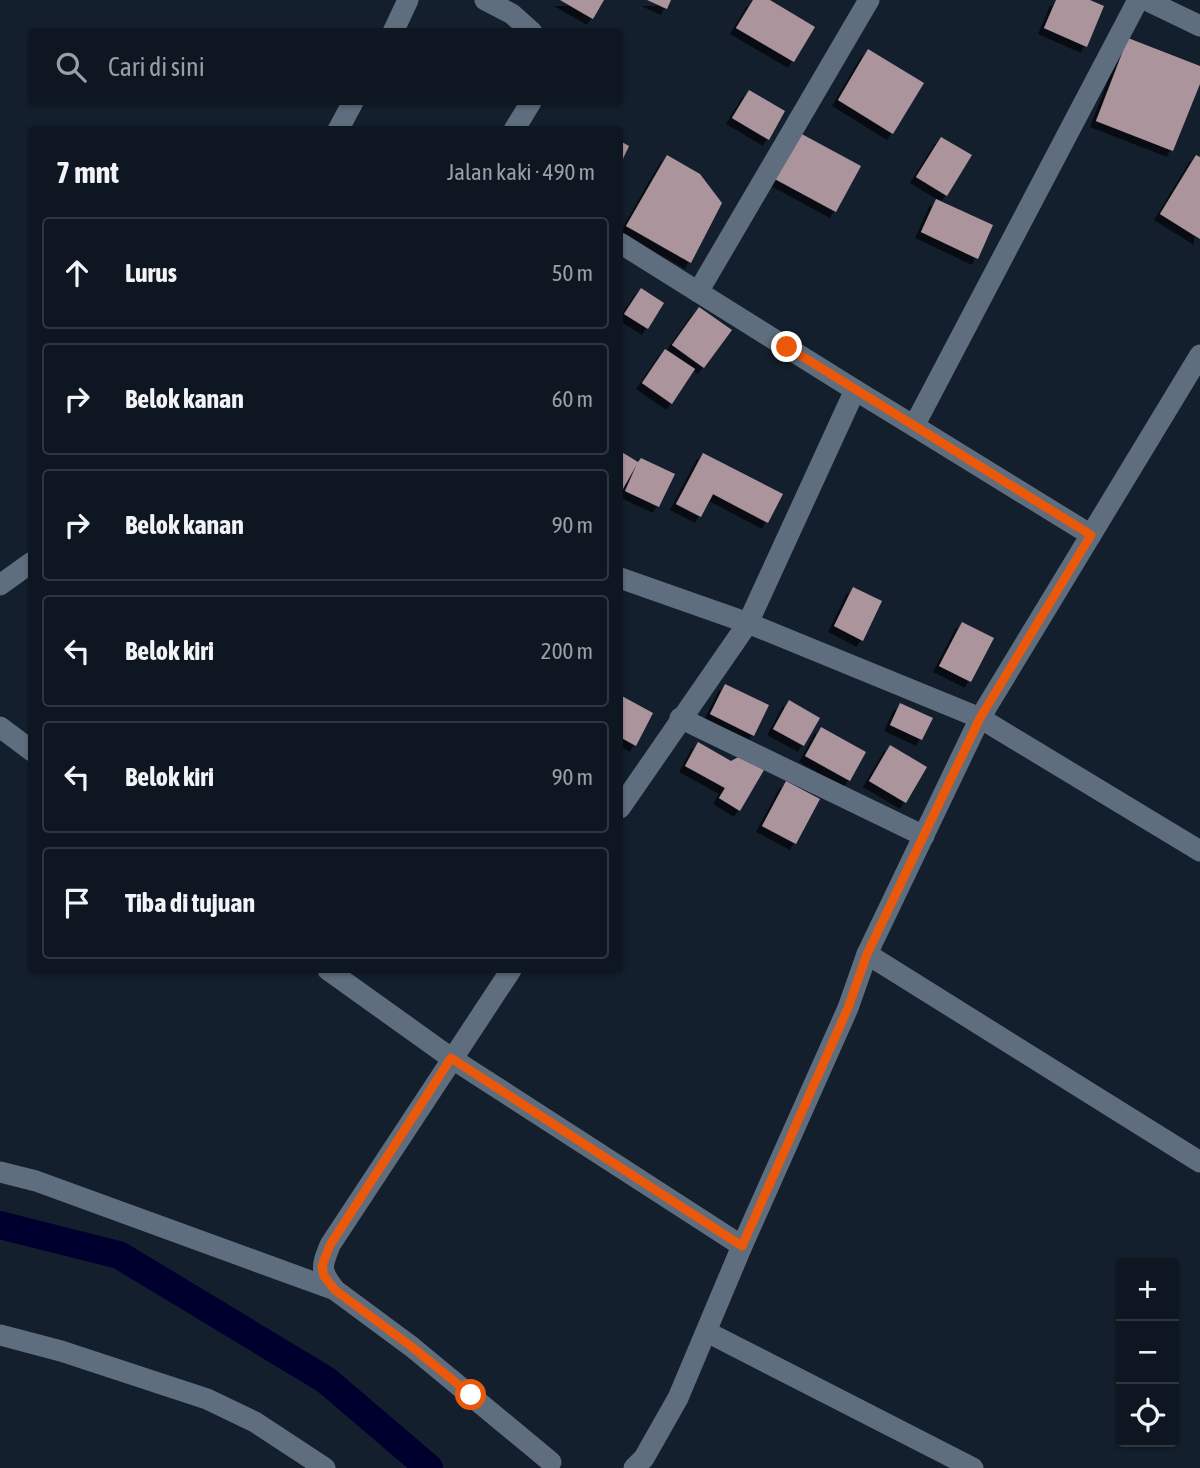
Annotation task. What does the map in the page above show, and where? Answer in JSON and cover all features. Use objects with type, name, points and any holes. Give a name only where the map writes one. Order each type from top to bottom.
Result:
[{"type":"street","points":[[395,28],[408,0]]},
{"type":"street","points":[[485,0],[512,14],[527,28]]},
{"type":"street","points":[[698,292],[869,0]]},
{"type":"street","points":[[914,426],[1138,0]]},
{"type":"street","points":[[1146,0],[1200,26]]},
{"type":"street","points":[[340,126],[352,105]]},
{"type":"street","points":[[516,126],[529,105]]},
{"type":"street","points":[[623,245],[1091,535]]},
{"type":"street","points":[[634,1468],[645,1458],[673,1409],[848,1008],[867,954],[980,718],[1200,355]]},
{"type":"street","points":[[623,804],[747,623],[855,390]]},
{"type":"street","points":[[0,585],[28,565]]},
{"type":"street","points":[[623,579],[747,623],[980,718],[1200,851]]},
{"type":"street","points":[[680,718],[924,836]]},
{"type":"street","points":[[0,727],[28,748]]},
{"type":"street","points":[[867,954],[1200,1162]]},
{"type":"street","points":[[332,973],[451,1058],[742,1246]]},
{"type":"street","points":[[509,973],[330,1245],[322,1266],[324,1276],[335,1290],[412,1347],[553,1466]]},
{"type":"street","points":[[0,1172],[49,1186],[335,1290]]},
{"type":"street","points":[[707,1332],[973,1468]]},
{"type":"street","points":[[0,1335],[61,1351],[207,1399],[254,1422],[325,1468]]},
{"type":"building","points":[[560,0],[604,0],[593,19]]},
{"type":"building","points":[[647,0],[671,0],[667,9]]},
{"type":"building","points":[[753,0],[770,0],[815,27],[794,62],[736,28]]},
{"type":"building","points":[[1056,0],[1090,0],[1104,6],[1087,47],[1044,28]]},
{"type":"building","points":[[1128,38],[1200,66],[1200,84],[1173,151],[1096,121]]},
{"type":"building","points":[[868,49],[924,83],[893,134],[838,100]]},
{"type":"building","points":[[749,90],[785,111],[769,140],[732,118]]},
{"type":"building","points":[[798,132],[861,166],[836,212],[773,178]]},
{"type":"building","points":[[941,137],[972,155],[947,196],[916,177]]},
{"type":"building","points":[[623,143],[629,146],[623,159]]},
{"type":"building","points":[[667,155],[700,174],[722,203],[691,263],[626,226]]},
{"type":"building","points":[[1196,155],[1200,157],[1200,239],[1160,214]]},
{"type":"building","points":[[936,199],[993,225],[978,259],[921,232]]},
{"type":"building","points":[[641,288],[664,303],[648,329],[624,314]]},
{"type":"building","points":[[699,307],[732,330],[704,368],[672,345]]},
{"type":"building","points":[[665,349],[695,369],[672,404],[642,383]]},
{"type":"building","points":[[623,453],[638,462],[641,458],[675,474],[659,507],[625,491],[637,464],[623,489]]},
{"type":"building","points":[[703,453],[783,494],[768,523],[713,494],[701,517],[676,504]]},
{"type":"building","points":[[853,587],[882,601],[863,641],[834,626]]},
{"type":"building","points":[[962,622],[994,638],[971,682],[939,666]]},
{"type":"building","points":[[725,684],[769,705],[754,736],[710,714]]},
{"type":"building","points":[[623,697],[653,713],[636,746],[623,739]]},
{"type":"building","points":[[789,700],[820,718],[804,746],[773,729]]},
{"type":"building","points":[[900,703],[933,718],[922,740],[890,725]]},
{"type":"building","points":[[821,727],[866,752],[850,781],[805,756]]},
{"type":"building","points":[[698,742],[731,761],[740,756],[764,770],[740,811],[719,798],[725,788],[685,766]]},
{"type":"building","points":[[890,745],[927,767],[906,803],[869,781]]},
{"type":"building","points":[[786,781],[820,799],[796,844],[762,826]]},
{"type":"waterway","points":[[0,1225],[119,1255],[326,1380],[429,1468]]},
{"type":"route","points":[[471,1395],[335,1290],[324,1276],[322,1266],[330,1245],[451,1058],[742,1246],[848,1008],[867,954],[980,718],[1091,535],[787,347]]}]
